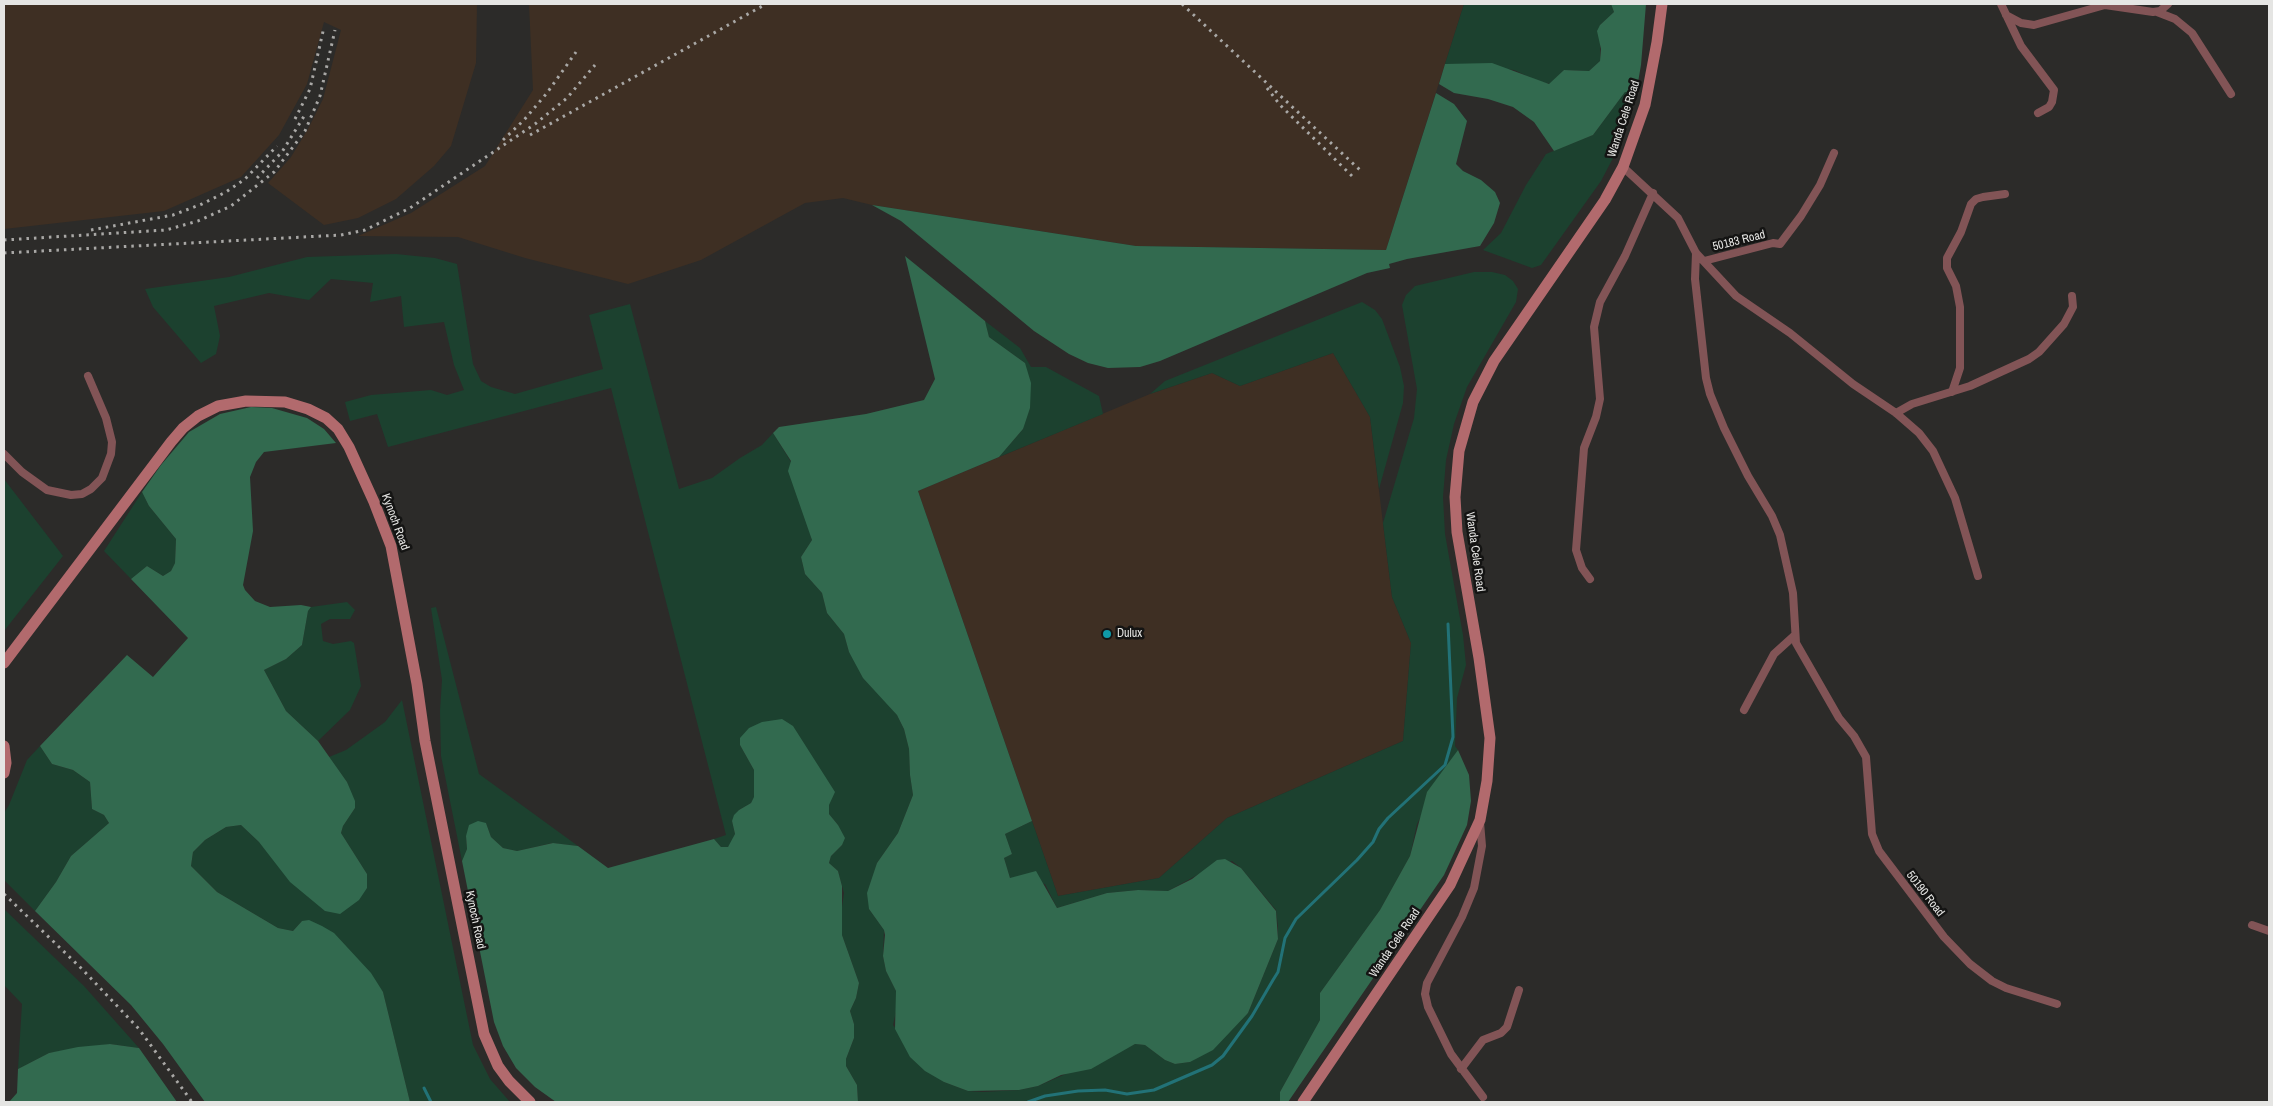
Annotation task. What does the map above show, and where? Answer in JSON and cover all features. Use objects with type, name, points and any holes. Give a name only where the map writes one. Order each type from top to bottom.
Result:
[{"type":"street","name":"Wanda Cele Road","points":[[1304,1102],[1450,885],[1480,820],[1487,781],[1490,738],[1480,666],[1457,532],[1455,498],[1459,451],[1473,402],[1494,361],[1605,200],[1623,167],[1645,105],[1662,4]]},
{"type":"street","points":[[2001,4],[2021,46],[2054,90],[2049,107],[2038,113]]},
{"type":"street","points":[[2157,12],[2164,9],[2168,4]]},
{"type":"street","points":[[2006,15],[2021,23],[2034,25],[2105,6],[2157,12],[2175,19],[2192,33],[2231,94]]},
{"type":"street","name":"50183 Road","points":[[1704,262],[1773,243],[1780,244],[1801,216],[1820,185],[1828,171],[1834,153]]},
{"type":"street","points":[[1623,167],[1678,218],[1696,253],[1736,296],[1790,333],[1874,399],[1896,412],[1919,433],[1933,451],[1955,498],[1978,576]]},
{"type":"street","points":[[1590,579],[1582,568],[1576,550],[1584,448],[1596,417],[1600,399],[1600,372],[1594,340],[1596,316],[1600,302],[1618,271],[1653,194]]},
{"type":"street","points":[[1952,392],[1960,368],[1960,307],[1956,286],[1947,268],[1947,258],[1961,232],[1971,204],[1983,196],[2005,194]]},
{"type":"street","name":"50190 Road","points":[[1696,253],[1695,279],[1706,378],[1710,394],[1724,428],[1748,476],[1772,516],[1780,535],[1793,593],[1796,643],[1803,659],[1839,718],[1854,736],[1866,757],[1872,834],[1875,842],[1896,874],[1944,937],[1978,970],[1992,981],[2006,988],[2057,1004]]},
{"type":"street","points":[[1896,412],[1902,408],[1995,376],[2039,352],[2064,324],[2073,307],[2072,296]]},
{"type":"street","points":[[4,454],[22,472],[47,490],[82,494],[91,489],[102,478],[111,454],[112,442],[106,418],[88,376]]},
{"type":"street","name":"Kynoch Road","points":[[4,663],[171,442],[183,428],[198,416],[218,406],[237,403],[285,402],[308,409],[326,418],[338,429],[349,447],[374,502],[391,546],[417,684],[425,741],[484,1034],[498,1066],[509,1081],[530,1102]]},
{"type":"street","points":[[1744,710],[1774,654],[1795,635]]},
{"type":"street","points":[[4,746],[6,763],[4,773]]},
{"type":"street","points":[[1480,820],[1482,846],[1474,888],[1462,917],[1427,983],[1425,994],[1433,1018],[1451,1054],[1483,1097]]},
{"type":"street","points":[[2252,925],[2269,931]]},
{"type":"street","points":[[1461,1069],[1483,1040],[1501,1032],[1507,1027],[1519,990]]},
{"type":"shaded area","points":[[4,4],[477,4],[476,63],[451,146],[434,166],[396,199],[358,218],[324,225],[268,183],[291,157],[323,99],[341,30],[324,22],[307,84],[279,135],[241,177],[164,211],[4,229]]},
{"type":"shaded area","points":[[529,4],[1464,4],[1386,250],[1136,246],[872,205],[843,198],[805,203],[701,260],[628,284],[525,258],[458,237],[358,236],[411,213],[485,166],[533,90]]},
{"type":"shaded area","points":[[1333,353],[1370,417],[1392,597],[1411,643],[1403,741],[1227,818],[1159,878],[1058,896],[918,491],[1150,394],[1212,373],[1240,386]]},
{"type":"green space","points":[[1464,4],[1611,4],[1614,12],[1600,25],[1600,61],[1589,71],[1564,70],[1550,84],[1538,81],[1514,70],[1445,64]]},
{"type":"green space","points":[[1611,4],[1646,4],[1641,65],[1636,94],[1625,92],[1593,135],[1554,151],[1534,122],[1513,107],[1488,99],[1454,93],[1439,84],[1445,64],[1492,63],[1549,84],[1564,70],[1589,71],[1600,61],[1601,49],[1597,31],[1600,25],[1614,12]]},
{"type":"green space","points":[[1625,92],[1636,94],[1623,139],[1601,181],[1541,265],[1532,268],[1483,250],[1501,233],[1526,185],[1546,154],[1593,135]]},
{"type":"green space","points":[[1436,93],[1454,104],[1467,121],[1456,164],[1463,171],[1481,180],[1495,192],[1500,203],[1494,223],[1480,246],[1389,264],[1390,268],[1367,273],[1160,361],[1140,367],[1108,368],[1088,363],[1069,354],[1034,331],[901,221],[872,205],[1136,246],[1386,250]]},
{"type":"green space","points":[[396,254],[435,258],[457,264],[473,364],[481,381],[491,387],[515,394],[603,369],[589,315],[630,304],[679,489],[712,478],[762,445],[773,433],[791,462],[812,540],[801,557],[805,574],[822,593],[827,613],[844,634],[849,652],[897,715],[904,729],[909,749],[913,795],[898,833],[877,863],[869,909],[884,930],[883,956],[886,971],[896,991],[897,1007],[893,1025],[944,1082],[968,1091],[983,1092],[1019,1090],[1038,1086],[1135,1044],[1145,1045],[1165,1060],[1175,1064],[1190,1062],[1248,1013],[1278,939],[1278,927],[1276,910],[1241,868],[1232,861],[1199,874],[1168,891],[1138,890],[1107,893],[1057,908],[1045,884],[1010,878],[1004,858],[1012,854],[1005,834],[1032,821],[1058,896],[1159,878],[1227,818],[1403,741],[1411,643],[1392,597],[1383,523],[1414,418],[1417,389],[1402,305],[1406,295],[1415,286],[1474,272],[1492,272],[1505,275],[1513,281],[1518,289],[1516,302],[1467,387],[1454,424],[1446,460],[1443,497],[1445,534],[1463,635],[1466,665],[1457,698],[1455,746],[1458,750],[1444,772],[1417,824],[1410,856],[1380,910],[1320,993],[1320,1020],[1280,1092],[1280,1102],[858,1102],[857,1085],[846,1066],[846,1059],[854,1038],[854,1024],[850,1011],[856,998],[859,983],[842,935],[841,914],[844,893],[838,871],[829,863],[831,856],[842,845],[838,825],[829,814],[829,805],[740,745],[754,770],[754,798],[751,803],[739,810],[732,821],[735,834],[731,844],[728,847],[721,847],[714,839],[726,835],[611,388],[388,447],[377,414],[350,421],[345,402],[371,395],[431,390],[447,395],[464,390],[454,365],[444,322],[404,327],[401,296],[370,302],[373,283],[331,279],[309,300],[269,293],[214,306],[220,336],[216,354],[201,363],[153,307],[145,289],[229,277],[307,257]]},
{"type":"green space","points":[[905,256],[985,321],[989,337],[1025,363],[1031,383],[1030,408],[1023,429],[999,457],[918,491],[1032,821],[1005,834],[1012,854],[1004,858],[1010,878],[1036,871],[1057,908],[1107,893],[1138,890],[1168,891],[1192,879],[1217,860],[1225,859],[1241,868],[1276,911],[1278,939],[1248,1013],[1213,1050],[1190,1062],[1175,1064],[1165,1060],[1145,1045],[1135,1044],[1091,1069],[1061,1075],[1038,1086],[1019,1090],[968,1091],[944,1082],[925,1071],[910,1057],[895,1029],[896,991],[886,971],[883,956],[884,930],[869,909],[867,893],[877,863],[898,833],[913,795],[909,749],[904,729],[897,715],[863,678],[849,652],[844,634],[827,613],[822,593],[805,574],[801,557],[812,540],[788,471],[791,461],[773,433],[779,427],[866,414],[924,400],[935,379]]},
{"type":"green space","points":[[1362,302],[1375,310],[1382,319],[1400,367],[1404,386],[1403,403],[1379,489],[1370,417],[1333,353],[1240,386],[1212,373],[1150,394],[1165,381]]},
{"type":"green space","points":[[985,321],[1020,348],[1031,367],[1046,367],[1099,396],[1103,414],[999,457],[1023,429],[1025,363],[989,337]]},
{"type":"green space","points":[[251,407],[272,408],[307,418],[324,429],[336,443],[264,452],[256,462],[250,477],[253,531],[243,585],[255,601],[270,607],[301,605],[311,607],[308,611],[302,645],[286,659],[264,670],[286,711],[318,741],[347,782],[355,801],[355,808],[343,826],[341,833],[367,874],[367,888],[359,900],[340,914],[325,911],[290,882],[259,842],[241,825],[226,827],[205,840],[193,852],[191,866],[217,892],[278,928],[293,931],[302,921],[309,920],[334,933],[371,973],[383,992],[410,1102],[205,1102],[163,1044],[131,1005],[35,911],[56,882],[71,856],[109,823],[104,815],[92,809],[90,782],[73,770],[52,764],[40,746],[127,655],[153,677],[188,638],[131,579],[147,566],[163,576],[171,571],[175,563],[176,539],[149,506],[142,492],[161,465],[189,432],[220,414]]},
{"type":"green space","points":[[4,479],[63,556],[4,631]]},
{"type":"green space","points":[[142,492],[149,506],[176,539],[175,563],[171,571],[163,576],[147,566],[131,579],[104,551]]},
{"type":"green space","points":[[347,602],[355,610],[350,619],[330,619],[321,624],[323,641],[333,644],[351,641],[354,643],[361,686],[350,710],[318,741],[286,711],[264,670],[286,659],[302,645],[308,611],[311,607]]},
{"type":"green space","points":[[436,607],[479,774],[578,846],[552,843],[517,851],[503,848],[491,837],[486,823],[466,836],[467,849],[462,861],[441,756],[440,711],[442,680],[431,608]]},
{"type":"green space","points":[[402,700],[473,1045],[490,1079],[510,1102],[410,1102],[383,992],[302,921],[293,931],[278,928],[217,892],[191,866],[193,852],[205,840],[226,827],[241,825],[259,842],[367,874],[341,833],[343,826],[355,808],[347,782],[329,757],[346,750],[385,722]]},
{"type":"green space","points":[[782,719],[793,726],[835,792],[829,805],[829,814],[845,838],[842,845],[831,856],[829,863],[838,871],[842,886],[842,935],[859,983],[856,998],[850,1011],[854,1024],[854,1038],[846,1059],[846,1066],[857,1085],[858,1102],[556,1102],[535,1087],[516,1068],[503,1046],[494,1022],[462,861],[467,849],[466,836],[469,825],[478,821],[486,823],[491,837],[503,848],[517,851],[553,843],[578,846],[608,868],[714,839],[721,847],[728,847],[735,834],[732,821],[734,815],[751,803],[754,797],[754,770],[740,745],[740,738],[749,728],[762,722]]},
{"type":"green space","points":[[40,746],[52,764],[73,770],[90,782],[92,809],[104,815],[109,823],[71,856],[56,882],[35,911],[4,880],[4,813],[27,760]]},
{"type":"green space","points":[[1458,750],[1469,775],[1471,801],[1467,825],[1444,875],[1288,1102],[1280,1102],[1280,1092],[1320,1020],[1320,993],[1380,910],[1410,856],[1427,792]]},
{"type":"green space","points":[[4,909],[84,986],[139,1048],[110,1044],[49,1053],[18,1069],[22,1004],[4,985]]},
{"type":"green space","points":[[110,1044],[139,1048],[177,1102],[9,1102],[17,1093],[18,1069],[49,1053],[78,1047]]},
{"type":"waterway","points":[[1028,1102],[1045,1096],[1078,1091],[1105,1090],[1127,1094],[1154,1090],[1212,1065],[1223,1056],[1252,1016],[1278,972],[1285,938],[1296,919],[1357,860],[1373,842],[1379,829],[1388,818],[1445,765],[1453,737],[1448,624]]},
{"type":"waterway","points":[[424,1088],[431,1102]]},
{"type":"railway","points":[[530,135],[766,4]]},
{"type":"railway","points":[[1182,4],[1361,171]]},
{"type":"railway","points":[[295,119],[310,89],[324,27]]},
{"type":"railway","points":[[4,240],[166,230],[198,221],[231,206],[274,172],[305,131],[320,96],[335,30]]},
{"type":"railway","points":[[503,140],[524,120],[547,93],[576,52]]},
{"type":"railway","points":[[4,253],[341,235],[365,230],[410,208],[535,124],[567,98],[595,65]]},
{"type":"railway","points":[[1267,88],[1280,105],[1354,178]]},
{"type":"railway","points":[[257,178],[282,152],[306,113]]},
{"type":"railway","points":[[91,230],[173,215],[202,204],[226,192],[245,179],[277,146]]},
{"type":"railway","points":[[4,894],[82,969],[139,1029],[192,1102]]},
{"type":"place","name":"Dulux","points":[[1107,634]]}]
